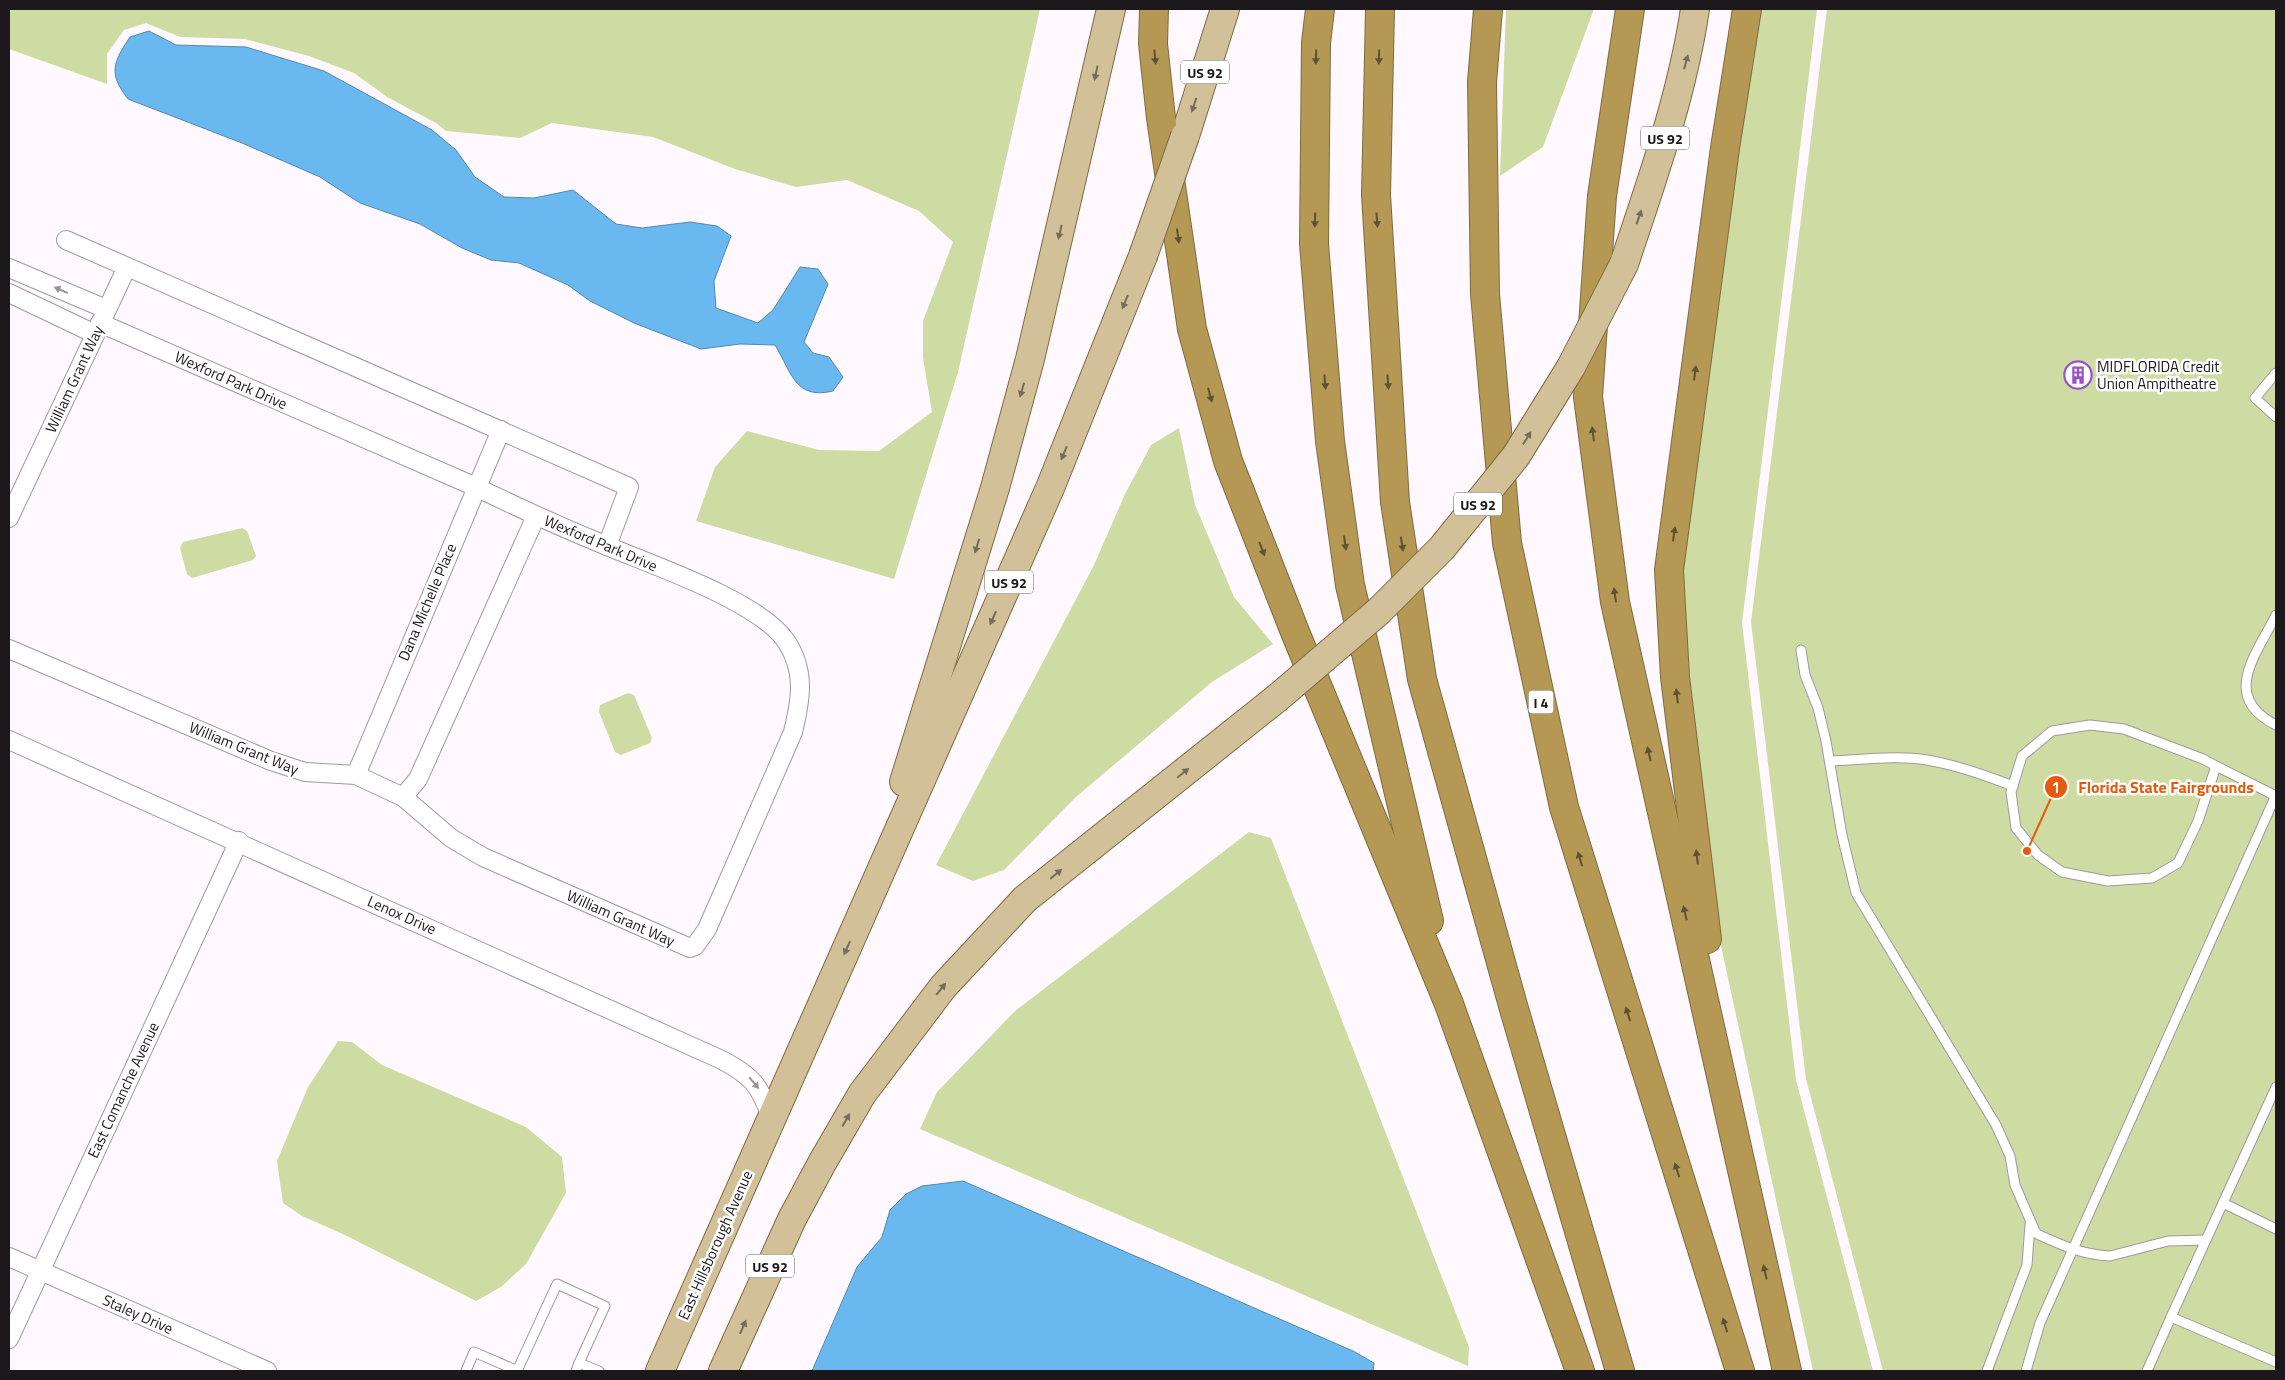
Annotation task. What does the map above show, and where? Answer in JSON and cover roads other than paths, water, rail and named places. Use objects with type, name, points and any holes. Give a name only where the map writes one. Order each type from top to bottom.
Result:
[{"type":"highway","points":[[1154,9],[1153,44],[1161,118],[1192,329],[1228,462],[1295,632],[1449,1004],[1580,1371]]},
{"type":"highway","points":[[1320,9],[1316,43],[1314,244],[1330,440],[1350,585],[1449,1004]]},
{"type":"highway","points":[[1380,9],[1376,195],[1396,502],[1422,678],[1514,1009],[1620,1371]]},
{"type":"highway","name":"I 4","points":[[1488,9],[1482,82],[1485,294],[1507,543],[1564,807],[1740,1371]]},
{"type":"highway","points":[[1630,9],[1602,196],[1588,397],[1616,602],[1787,1371]]},
{"type":"highway","points":[[1726,1097],[1675,676],[1670,570],[1724,158],[1746,9]]},
{"type":"main road","points":[[866,904],[995,488],[1028,368],[1111,9]]},
{"type":"main road","name":"US 92","points":[[771,1118],[1050,488],[1143,256],[1185,136],[1225,9]]},
{"type":"main road","name":"US 92","points":[[723,1371],[792,1219],[822,1163],[862,1094],[943,987],[1025,899],[1276,698],[1379,611],[1442,548],[1516,456],[1571,367],[1624,264],[1659,159],[1689,50],[1695,9]]},
{"type":"main road","name":"East Hillsborough Avenue","points":[[660,1371],[771,1118]]},
{"type":"main road","points":[[678,1371],[691,1326],[693,1297]]},
{"type":"street","points":[[66,240],[630,487],[607,546]]},
{"type":"street","name":"William Grant Way","points":[[9,518],[127,267]]},
{"type":"street","name":"Wexford Park Drive","points":[[9,268],[100,322]]},
{"type":"street","name":"Wexford Park Drive","points":[[9,293],[100,322],[476,487],[536,516],[692,581],[760,616],[786,641],[799,671],[802,697],[793,732],[707,929],[695,946],[690,948]]},
{"type":"street","name":"Dana Michelle Place","points":[[356,775],[501,430]]},
{"type":"street","points":[[403,796],[418,779],[536,516]]},
{"type":"street","name":"William Grant Way","points":[[9,649],[271,761],[305,772],[356,775],[403,796],[451,838],[483,858],[690,948]]},
{"type":"street","name":"Lenox Drive","points":[[9,740],[239,841],[722,1060],[740,1070],[757,1084],[771,1118]]},
{"type":"street","name":"East Comanche Avenue","points":[[9,1339],[239,841]]},
{"type":"street","name":"Staley Drive","points":[[9,1257],[267,1371]]},
{"type":"lane","points":[[2276,373],[2255,398],[2276,417]]},
{"type":"lane","points":[[2276,615],[2245,677],[2248,702],[2268,721],[2276,725]]},
{"type":"lane","points":[[1800,650],[1805,675],[1818,708],[1830,761],[1842,835],[1856,893],[1879,934],[1926,1006],[1996,1125],[2010,1156],[2015,1185],[2037,1234],[2072,1250],[2110,1256],[2168,1241],[2206,1240]]},
{"type":"lane","points":[[2026,1371],[2040,1323],[2276,796],[2216,766],[2124,729],[2090,725],[2052,731],[2022,756],[2011,792],[2016,828],[2038,854],[2062,872],[2108,881],[2152,878],[2178,863],[2198,820],[2216,766]]},
{"type":"lane","points":[[1830,761],[1926,760],[1968,769],[2013,786]]},
{"type":"lane","points":[[2147,1371],[2276,1088]]},
{"type":"lane","points":[[2223,1203],[2276,1229]]},
{"type":"lane","points":[[1987,1371],[2027,1266],[2030,1220]]},
{"type":"lane","points":[[466,1371],[474,1352],[518,1371],[557,1284],[605,1306],[578,1367],[599,1371]]},
{"type":"lane","points":[[2171,1317],[2276,1362]]},
{"type":"water","points":[[149,31],[176,45],[246,47],[324,71],[432,130],[456,150],[475,177],[504,197],[534,198],[573,190],[616,224],[642,228],[690,222],[717,226],[731,236],[714,281],[716,308],[758,323],[773,310],[800,267],[818,269],[828,284],[804,342],[813,353],[829,357],[843,377],[833,391],[810,392],[796,382],[775,345],[740,344],[701,349],[634,323],[590,301],[568,285],[519,263],[491,260],[462,248],[420,224],[360,203],[320,177],[242,143],[128,99],[117,82],[115,68],[117,61],[130,37]]},
{"type":"water","points":[[963,1181],[1353,1351],[1374,1363],[1373,1371],[812,1371],[857,1267],[882,1237],[890,1210],[906,1194],[922,1186]]},
{"type":"place","name":"MIDFLORIDA Credit Union Ampitheatre","points":[[2078,375]]},
{"type":"place","name":"Florida State Fairgrounds","points":[[2027,851]]}]
